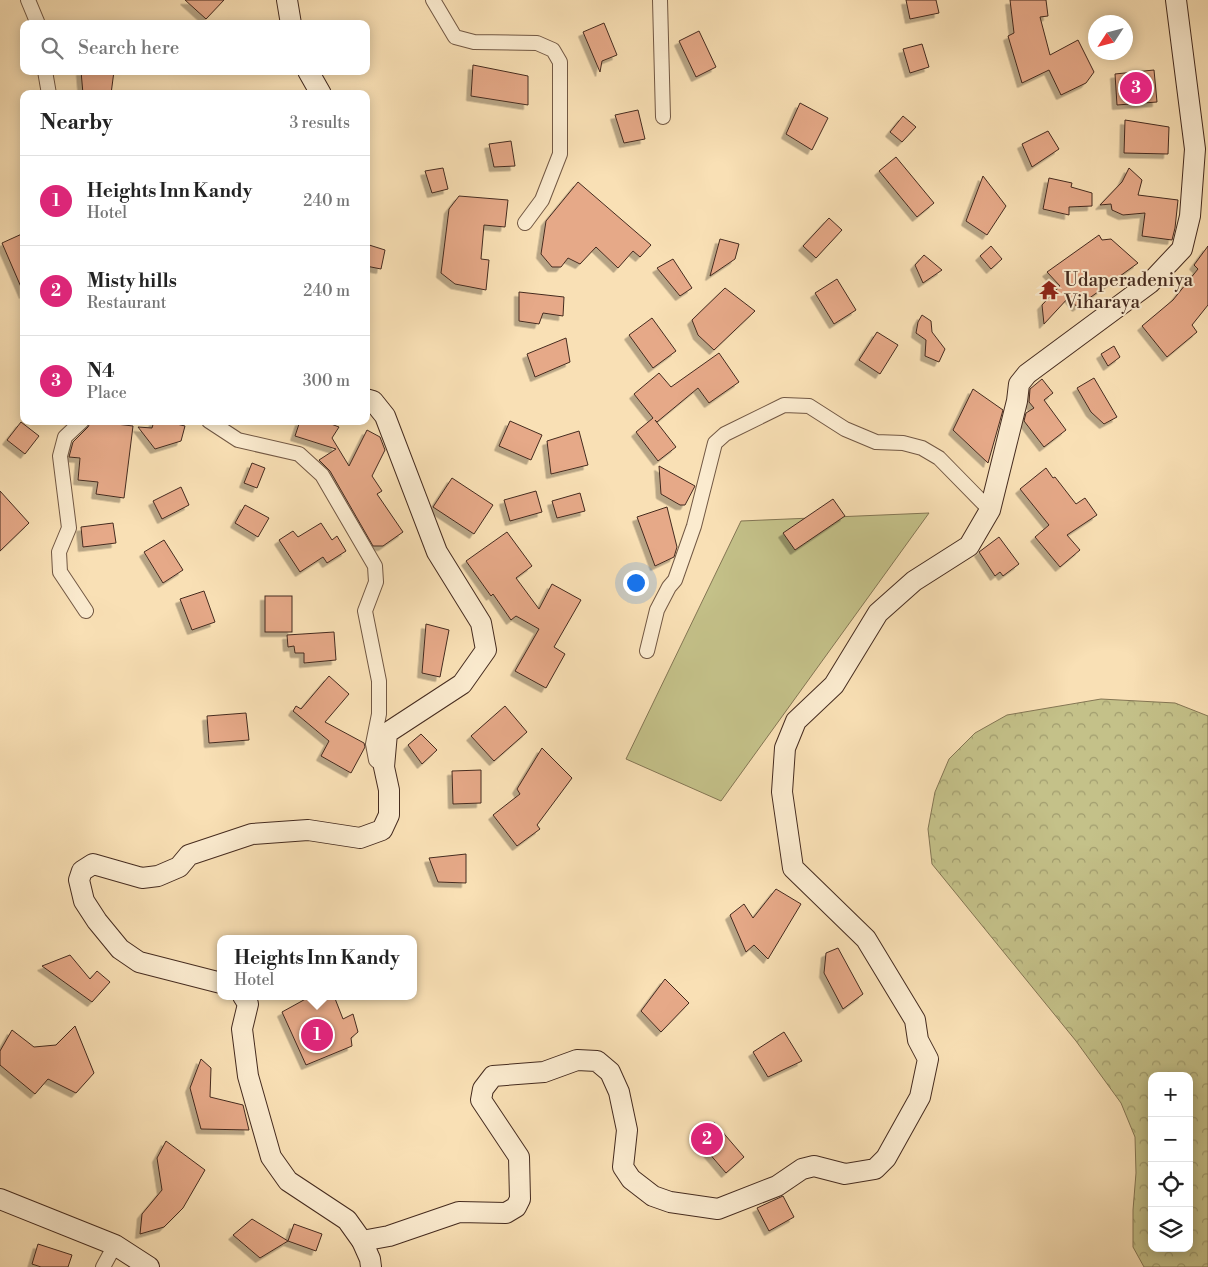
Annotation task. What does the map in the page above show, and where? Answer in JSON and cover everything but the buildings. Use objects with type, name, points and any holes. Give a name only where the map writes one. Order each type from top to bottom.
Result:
[{"type":"street","points":[[28,0],[36,20]]},
{"type":"street","points":[[287,0],[290,20]]},
{"type":"street","points":[[433,0],[455,37],[474,42],[537,43],[553,50],[560,62],[560,154],[542,200],[525,223]]},
{"type":"street","points":[[660,0],[663,117]]},
{"type":"street","points":[[362,1242],[389,1236],[459,1212],[506,1213],[516,1207],[520,1198],[519,1158],[481,1100],[483,1088],[494,1076],[544,1072],[577,1060],[597,1061],[610,1072],[619,1092],[627,1130],[623,1167],[630,1179],[653,1196],[670,1202],[718,1209],[777,1186],[802,1169],[814,1166],[844,1174],[875,1169],[886,1158],[920,1097],[928,1059],[918,1040],[915,1020],[866,938],[793,868],[782,792],[785,748],[796,721],[834,685],[878,613],[914,581],[969,546],[990,510],[1017,401],[1019,384],[1028,374],[1150,283],[1182,249],[1190,216],[1195,149],[1176,0]]},
{"type":"street","points":[[46,75],[48,90]]},
{"type":"street","points":[[310,75],[320,90]]},
{"type":"street","points":[[217,982],[139,962],[120,949],[84,901],[79,880],[82,871],[92,864],[142,878],[158,876],[179,867],[189,856],[252,834],[308,830],[360,838],[382,830],[390,815],[389,790],[384,767],[386,733],[462,684],[486,650],[482,623],[437,552],[385,416],[373,401],[370,400]]},
{"type":"street","points":[[647,651],[657,610],[669,587],[675,580],[694,526],[716,443],[725,434],[784,405],[809,406],[845,429],[876,442],[903,443],[922,448],[939,458],[990,510]]},
{"type":"street","points":[[78,425],[65,437],[60,456],[70,528],[59,552],[60,572],[86,611]]},
{"type":"street","points":[[215,425],[238,440],[299,454],[322,475],[375,566],[376,582],[365,611],[379,681],[379,714],[373,744],[376,760],[384,767]]},
{"type":"street","points":[[245,1000],[248,1004],[242,1029],[248,1076],[271,1157],[288,1181],[347,1220],[362,1242],[370,1259],[371,1267]]},
{"type":"street","points":[[0,1199],[115,1245],[150,1267]]},
{"type":"street","points":[[103,1267],[115,1245]]},
{"type":"green space","points":[[929,513],[721,801],[626,759],[741,521]]},
{"type":"green space","points":[[1101,699],[1175,703],[1208,716],[1208,1267],[1144,1267],[1133,1247],[1136,1173],[1135,1137],[1121,1103],[1076,1041],[932,864],[928,829],[935,792],[949,759],[975,733],[1007,715]]},
{"type":"place","name":"N4","points":[[1136,88]]},
{"type":"place","name":"Udaperadeniya Viharaya","points":[[1049,290]]},
{"type":"place","name":"Heights Inn Kandy","points":[[317,1035]]},
{"type":"place","name":"Misty hills","points":[[707,1139]]}]
